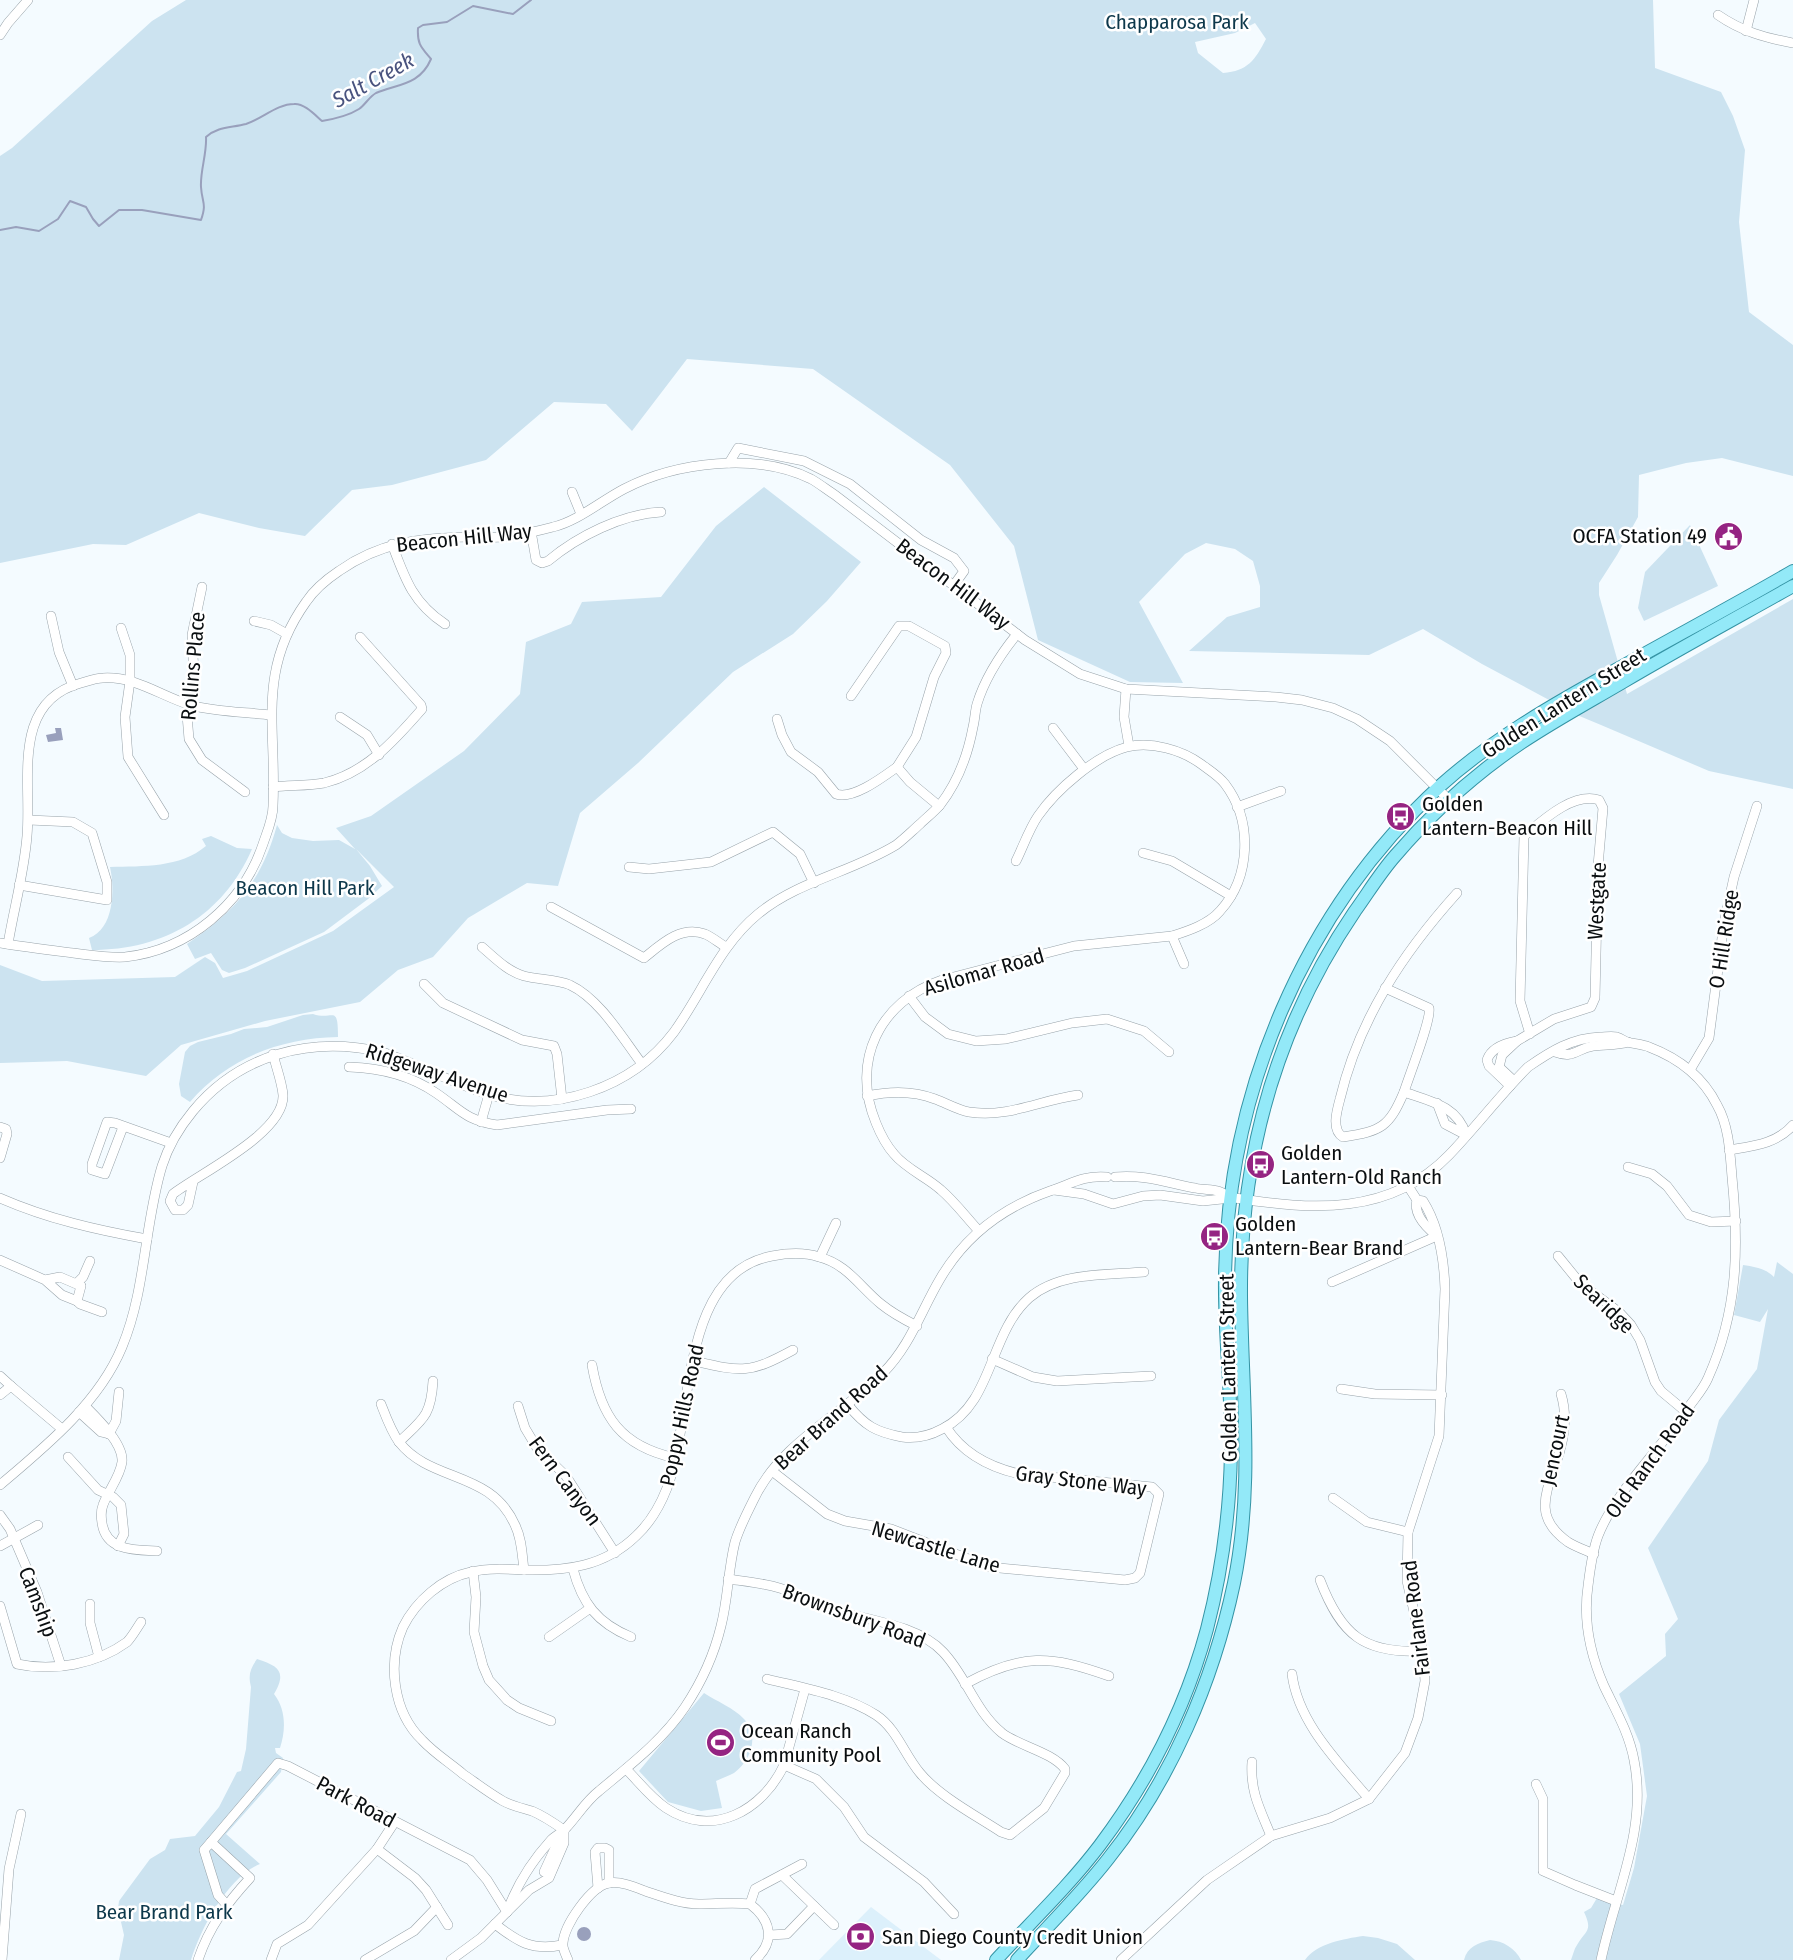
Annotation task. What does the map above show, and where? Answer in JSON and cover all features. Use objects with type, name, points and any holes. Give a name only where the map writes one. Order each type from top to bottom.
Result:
[{"type":"main road","name":"Golden Lantern Street","points":[[996,1960],[1071,1880],[1126,1807],[1165,1739],[1202,1646],[1218,1579],[1230,1491],[1231,1422],[1225,1284],[1231,1197],[1244,1122],[1255,1079],[1292,987],[1325,927],[1378,854],[1438,788],[1500,739],[1567,697],[1793,571]]},
{"type":"main road","name":"Golden Lantern Street","points":[[1017,1960],[1110,1857],[1138,1815],[1177,1750],[1213,1661],[1234,1584],[1245,1505],[1247,1442],[1241,1256],[1249,1173],[1267,1093],[1284,1044],[1317,972],[1377,879],[1395,856],[1478,776],[1520,743],[1568,713],[1793,586]]},
{"type":"street","points":[[0,35],[28,0]]},
{"type":"street","points":[[1746,31],[1754,0]]},
{"type":"street","points":[[1718,15],[1746,31],[1770,39],[1793,43]]},
{"type":"street","points":[[729,464],[738,447],[804,461],[850,484],[921,540],[954,558],[964,572],[954,585]]},
{"type":"street","name":"Beacon Hill Way","points":[[4,944],[97,956],[125,957],[157,949],[189,936],[213,919],[227,905],[252,871],[269,828],[273,809],[271,715],[272,687],[278,654],[306,601],[332,576],[365,554],[392,544],[432,538],[503,537],[556,527],[626,488],[649,478],[701,464],[757,465],[779,469],[812,480],[835,495],[1017,634],[1080,674],[1126,689],[1276,697],[1302,700],[1345,714],[1380,733],[1450,801]]},
{"type":"street","points":[[572,492],[581,514]]},
{"type":"street","points":[[531,531],[536,560],[542,563],[579,538],[633,516],[661,512]]},
{"type":"street","points":[[392,544],[413,594],[423,608],[445,624]]},
{"type":"street","name":"Rollins Place","points":[[202,586],[192,635],[194,675],[187,725],[192,746],[202,760],[245,792]]},
{"type":"street","points":[[51,615],[59,652],[73,686]]},
{"type":"street","points":[[254,621],[271,625],[287,634]]},
{"type":"street","points":[[777,719],[791,752],[818,772],[839,796],[854,792],[897,767],[915,737],[934,677],[946,653],[945,646],[909,626],[899,626],[851,696]]},
{"type":"street","points":[[121,628],[130,655],[130,681],[125,717],[128,757],[164,815]]},
{"type":"street","name":"Ridgeway Avenue","points":[[0,1485],[82,1409],[100,1387],[122,1347],[134,1308],[157,1184],[171,1143],[181,1126],[213,1089],[241,1070],[273,1054],[320,1046],[364,1048],[394,1056],[489,1094],[524,1100],[562,1100],[595,1090],[642,1064],[674,1032],[726,947],[758,914],[780,899],[897,844],[939,806],[958,774],[967,753],[977,705],[990,673],[1017,634]]},
{"type":"street","points":[[273,787],[323,783],[354,772],[379,755],[422,709],[360,638]]},
{"type":"street","points":[[4,944],[26,849],[29,820],[27,778],[29,738],[40,712],[57,693],[103,677],[130,681],[189,704],[222,711],[271,715]]},
{"type":"street","points":[[1126,689],[1124,717],[1128,746]]},
{"type":"street","points":[[340,717],[367,735],[379,755]]},
{"type":"street","points":[[1053,728],[1084,769]]},
{"type":"street","name":"Asilomar Road","points":[[978,1230],[940,1189],[894,1155],[879,1130],[867,1096],[866,1066],[873,1043],[884,1024],[909,996],[923,987],[1074,946],[1172,936],[1205,922],[1219,913],[1231,896],[1244,864],[1246,847],[1237,807],[1224,782],[1190,756],[1163,747],[1128,746],[1084,769],[1068,783],[1038,816],[1016,861]]},
{"type":"street","points":[[897,767],[910,782],[939,806]]},
{"type":"street","points":[[1237,807],[1281,791]]},
{"type":"street","name":"Westgate","points":[[1512,1083],[1490,1066],[1487,1060],[1489,1053],[1507,1043],[1517,1041],[1530,1034],[1554,1019],[1591,1007],[1595,998],[1598,878],[1603,808],[1599,800],[1589,796],[1556,810],[1524,836],[1520,1001],[1530,1034]]},
{"type":"street","name":"O Hill Ridge","points":[[1690,1070],[1709,1038],[1724,923],[1734,877],[1757,806]]},
{"type":"street","points":[[19,885],[107,900],[107,882],[92,833],[73,822],[29,820]]},
{"type":"street","points":[[629,867],[649,869],[711,862],[773,832],[800,854],[814,883]]},
{"type":"street","points":[[1143,853],[1172,861],[1231,896]]},
{"type":"street","points":[[1385,988],[1429,1008],[1429,1020],[1395,1113],[1380,1128],[1340,1136],[1336,1122],[1345,1078],[1365,1026],[1385,988],[1420,934],[1456,893]]},
{"type":"street","points":[[552,907],[644,958],[666,940],[683,933],[705,934],[726,947]]},
{"type":"street","points":[[1172,936],[1184,964]]},
{"type":"street","points":[[482,947],[499,962],[517,973],[566,984],[583,993],[596,1004],[642,1064]]},
{"type":"street","points":[[424,984],[443,1003],[512,1036],[554,1046],[562,1100]]},
{"type":"street","points":[[909,996],[925,1017],[948,1034],[976,1041],[1006,1039],[1072,1023],[1107,1019],[1144,1031],[1169,1052]]},
{"type":"street","name":"Old Ranch Road","points":[[1231,1197],[1318,1207],[1343,1206],[1371,1200],[1408,1186],[1448,1156],[1528,1067],[1555,1052],[1566,1056],[1581,1052],[1591,1046],[1619,1045],[1628,1042],[1647,1046],[1690,1070],[1708,1090],[1718,1106],[1726,1127],[1736,1221],[1736,1271],[1726,1329],[1707,1381],[1677,1425],[1618,1500],[1598,1536],[1586,1606],[1592,1652],[1605,1688],[1628,1734],[1638,1783],[1635,1833],[1601,1960]]},
{"type":"street","points":[[193,1182],[247,1146],[279,1112],[283,1095],[273,1054]]},
{"type":"street","points":[[349,1067],[387,1071],[414,1081],[436,1093],[470,1118],[497,1125],[607,1110],[631,1109]]},
{"type":"street","points":[[867,1096],[904,1091],[932,1097],[968,1112],[999,1114],[1027,1109],[1059,1097],[1078,1095]]},
{"type":"street","points":[[1404,1092],[1448,1109],[1461,1121],[1466,1135]]},
{"type":"street","points":[[481,1122],[489,1094]]},
{"type":"street","points":[[1437,1103],[1446,1126],[1466,1135]]},
{"type":"street","points":[[1441,1117],[1448,1109]]},
{"type":"street","points":[[123,1127],[105,1174],[92,1170],[107,1122],[116,1123],[171,1143]]},
{"type":"street","points":[[1729,1150],[1769,1142],[1780,1137],[1793,1125]]},
{"type":"street","points":[[0,1127],[6,1129],[8,1134],[0,1158]]},
{"type":"street","points":[[1628,1167],[1652,1174],[1667,1186],[1689,1215],[1711,1222],[1736,1221]]},
{"type":"street","name":"Bear Brand Road","points":[[507,1912],[524,1873],[534,1859],[554,1837],[564,1830],[588,1801],[656,1742],[684,1709],[700,1683],[721,1626],[735,1543],[757,1493],[772,1471],[811,1432],[848,1405],[886,1370],[917,1326],[955,1256],[978,1230],[1012,1207],[1072,1181],[1111,1177],[1152,1178],[1217,1191],[1231,1197]]},
{"type":"street","name":"Fairlane Road","points":[[1121,1960],[1207,1880],[1271,1836],[1330,1818],[1369,1799],[1405,1753],[1418,1718],[1425,1681],[1423,1651],[1407,1581],[1408,1532],[1439,1436],[1445,1270],[1437,1236],[1425,1226],[1416,1205],[1417,1200],[1408,1186]]},
{"type":"street","name":"Bear Brand Road","points":[[1054,1190],[1084,1194],[1113,1204],[1143,1196],[1160,1195],[1203,1201],[1216,1201],[1231,1197]]},
{"type":"street","points":[[0,1198],[64,1222],[147,1239]]},
{"type":"street","points":[[820,1257],[836,1223]]},
{"type":"street","points":[[1332,1282],[1437,1236]]},
{"type":"street","name":"Poppy Hills Road","points":[[564,1830],[542,1815],[504,1801],[458,1769],[421,1739],[400,1704],[394,1673],[397,1643],[405,1623],[434,1589],[452,1578],[472,1571],[496,1568],[573,1569],[615,1553],[642,1530],[657,1510],[668,1487],[702,1324],[710,1304],[722,1285],[761,1258],[794,1253],[820,1257],[849,1272],[880,1303],[917,1326]]},
{"type":"street","name":"Searidge","points":[[1558,1256],[1580,1283],[1619,1312],[1631,1325],[1640,1340],[1655,1382],[1671,1401],[1685,1411]]},
{"type":"street","points":[[0,1260],[45,1280],[62,1295],[102,1312]]},
{"type":"street","points":[[77,1283],[83,1277],[90,1262]]},
{"type":"street","points":[[848,1405],[867,1426],[894,1435],[908,1438],[922,1437],[946,1427],[958,1419],[976,1398],[1010,1320],[1030,1298],[1057,1282],[1144,1272]]},
{"type":"street","points":[[45,1280],[60,1277],[77,1283],[81,1286],[77,1301]]},
{"type":"street","points":[[694,1361],[729,1369],[746,1369],[765,1365],[793,1350]]},
{"type":"street","points":[[992,1359],[1033,1377],[1057,1381],[1151,1376]]},
{"type":"street","points":[[592,1365],[602,1406],[621,1433],[634,1443],[675,1458]]},
{"type":"street","points":[[0,1376],[44,1414],[44,1420],[59,1432]]},
{"type":"street","points":[[399,1442],[429,1411],[433,1381]]},
{"type":"street","points":[[0,1395],[10,1386]]},
{"type":"street","points":[[1341,1389],[1375,1394],[1442,1395]]},
{"type":"street","points":[[109,1434],[116,1421],[119,1392]]},
{"type":"street","name":"Jencourt","points":[[1561,1394],[1566,1419],[1557,1461],[1546,1488],[1546,1511],[1549,1523],[1558,1534],[1570,1544],[1594,1554]]},
{"type":"street","points":[[381,1404],[399,1442],[424,1462],[479,1486],[505,1507],[519,1536],[524,1570]]},
{"type":"street","name":"Fern Canyon","points":[[518,1406],[525,1428],[537,1448],[572,1485],[615,1553]]},
{"type":"street","points":[[82,1409],[106,1427],[118,1444],[122,1462],[102,1508],[103,1528],[107,1539],[118,1546],[134,1550],[157,1551]]},
{"type":"street","name":"Gray Stone Way","points":[[946,1427],[966,1451],[990,1466],[1004,1471],[1152,1487],[1159,1494]]},
{"type":"street","points":[[68,1457],[92,1485],[118,1501],[123,1509],[124,1534],[118,1546]]},
{"type":"street","name":"Newcastle Lane","points":[[772,1471],[827,1514],[845,1521],[891,1529],[988,1567],[1125,1580],[1135,1578],[1140,1573],[1159,1494]]},
{"type":"street","points":[[1332,1498],[1367,1522],[1408,1532]]},
{"type":"street","name":"Camship","points":[[0,1515],[10,1529],[37,1592],[62,1666]]},
{"type":"street","points":[[0,1546],[39,1525]]},
{"type":"street","name":"Camship","points":[[0,1526],[12,1538]]},
{"type":"street","points":[[573,1569],[580,1592],[589,1609],[615,1630],[631,1637]]},
{"type":"street","points":[[472,1571],[476,1597],[474,1632],[480,1658],[489,1680],[507,1700],[519,1708],[551,1721]]},
{"type":"street","name":"Brownsbury Road","points":[[729,1579],[782,1589],[831,1610],[918,1634],[942,1650],[959,1670],[979,1706],[1001,1732],[1012,1740],[1059,1762],[1065,1769],[1065,1773],[1044,1808],[1010,1835],[1001,1832],[933,1785],[919,1772],[887,1724],[874,1714],[837,1698],[805,1689]]},
{"type":"street","points":[[1320,1580],[1329,1604],[1347,1630],[1370,1645],[1400,1652],[1423,1651]]},
{"type":"street","points":[[90,1604],[90,1623],[99,1657]]},
{"type":"street","points":[[0,1606],[17,1664],[30,1667],[62,1666],[99,1657],[128,1641],[141,1622]]},
{"type":"street","points":[[549,1636],[589,1609]]},
{"type":"street","points":[[965,1684],[1006,1665],[1041,1659],[1082,1666],[1109,1676]]},
{"type":"street","points":[[1292,1674],[1293,1687],[1308,1721],[1369,1799]]},
{"type":"street","points":[[626,1769],[654,1799],[666,1808],[684,1816],[710,1820],[736,1814],[759,1801],[771,1788],[784,1765],[805,1689],[767,1679]]},
{"type":"street","points":[[1252,1762],[1253,1794],[1271,1836]]},
{"type":"street","name":"Park Road","points":[[211,1842],[278,1763],[288,1766],[394,1823],[470,1860],[487,1880],[507,1912]]},
{"type":"street","points":[[784,1765],[816,1779],[844,1808],[864,1837],[924,1882],[954,1914]]},
{"type":"street","points":[[1536,1784],[1543,1799],[1543,1871],[1617,1901]]},
{"type":"street","points":[[2,1960],[9,1869],[21,1814]]},
{"type":"street","points":[[271,1960],[277,1944],[308,1925],[377,1849],[394,1823]]},
{"type":"street","name":"Bear Brand Road","points":[[451,1960],[481,1938],[529,1890],[547,1880],[546,1871],[564,1843],[564,1830]]},
{"type":"street","points":[[198,1960],[226,1904],[250,1878],[211,1842],[204,1850],[218,1895],[226,1904]]},
{"type":"street","points":[[598,1888],[594,1852],[598,1848],[609,1850],[609,1883]]},
{"type":"street","points":[[377,1849],[416,1878],[448,1925]]},
{"type":"street","points":[[517,1901],[525,1886],[546,1871],[534,1859]]},
{"type":"street","points":[[750,1904],[755,1889],[802,1864]]},
{"type":"street","points":[[782,1875],[834,1925]]},
{"type":"street","points":[[568,1960],[562,1945],[566,1929],[575,1914],[598,1888],[609,1883],[628,1885],[681,1902],[750,1904],[762,1916],[770,1935],[767,1946],[755,1960]]},
{"type":"street","points":[[770,1935],[787,1934],[814,1906]]},
{"type":"street","points":[[365,1960],[414,1931],[437,1907]]},
{"type":"street","points":[[495,1924],[523,1944],[549,1948],[562,1945]]},
{"type":"shaded area","points":[[55,728],[61,728],[63,740],[48,742],[46,735],[56,733]]},
{"type":"shaded area","name":"Ocean Ranch Community Pool","points":[[711,1735],[730,1739],[727,1747],[712,1752]]},
{"type":"shaded area","points":[[871,1907],[941,1960],[819,1960]]},
{"type":"shaded area","points":[[584,1927],[589,1929],[591,1934],[589,1939],[584,1941],[579,1939],[577,1934],[579,1929]]},
{"type":"green space","name":"Chapparosa Park","points":[[186,0],[1653,0],[1655,68],[1721,92],[1733,116],[1745,150],[1739,222],[1749,312],[1793,345],[1793,476],[1722,458],[1686,463],[1639,475],[1638,517],[1599,583],[1599,595],[1627,694],[1793,599],[1793,789],[1709,771],[1577,715],[1423,629],[1369,655],[1189,651],[1227,617],[1260,607],[1260,586],[1253,561],[1235,549],[1206,543],[1185,554],[1139,602],[1183,683],[1130,682],[1038,640],[1014,546],[950,465],[813,369],[687,359],[632,431],[606,404],[554,402],[486,460],[392,485],[352,490],[305,536],[259,528],[199,513],[126,545],[93,544],[0,563],[0,156],[12,148],[152,21]],"holes":[[[1255,23],[1266,39],[1258,53],[1245,67],[1223,73],[1198,53],[1195,42],[1235,33]]]},
{"type":"green space","name":"Beacon Hill Park","points":[[764,487],[861,562],[827,601],[793,634],[733,672],[638,763],[580,813],[558,886],[527,883],[468,918],[433,957],[398,970],[360,1002],[265,1021],[181,1045],[146,1076],[67,1061],[0,1063],[0,965],[42,981],[175,977],[205,957],[215,963],[223,978],[247,971],[333,931],[394,887],[356,849],[382,886],[324,932],[229,973],[222,970],[211,953],[195,959],[187,944],[219,920],[244,894],[263,863],[277,825],[282,833],[292,838],[313,841],[339,840],[355,849],[336,828],[371,816],[464,751],[520,694],[526,642],[571,624],[582,602],[661,597],[716,526]]},
{"type":"green space","points":[[1690,525],[1718,586],[1644,621],[1638,608],[1645,572]]},
{"type":"green space","points":[[211,836],[237,848],[252,849],[240,873],[208,910],[188,925],[167,936],[143,944],[92,950],[89,938],[104,926],[111,908],[110,867],[148,866],[173,862],[196,853],[206,846],[202,839]]},
{"type":"green space","points":[[313,1014],[333,1015],[337,1020],[338,1037],[296,1041],[257,1053],[221,1073],[190,1102],[181,1096],[179,1084],[185,1052],[190,1046],[244,1029],[267,1027]]},
{"type":"green space","points":[[1777,1262],[1793,1274],[1793,1960],[1571,1960],[1588,1927],[1584,1912],[1591,1908],[1597,1898],[1623,1905],[1634,1868],[1647,1796],[1640,1744],[1619,1694],[1666,1656],[1665,1634],[1678,1619],[1648,1548],[1708,1461],[1719,1420],[1757,1369],[1768,1309],[1760,1322],[1734,1315],[1743,1265],[1756,1267],[1774,1277]]},
{"type":"green space","name":"Bear Brand Park","points":[[257,1659],[271,1664],[280,1675],[274,1694],[281,1706],[284,1720],[280,1748],[275,1748],[276,1753],[283,1758],[281,1772],[226,1834],[260,1864],[237,1880],[217,1905],[201,1933],[191,1960],[119,1960],[124,1935],[118,1909],[119,1901],[150,1859],[165,1850],[170,1839],[195,1836],[219,1807],[237,1772],[241,1771],[246,1749],[251,1669]]},
{"type":"green space","points":[[704,1693],[740,1715],[749,1725],[752,1740],[749,1755],[740,1768],[716,1781],[722,1808],[701,1811],[668,1802],[639,1771]]},
{"type":"green space","points":[[1363,1936],[1397,1944],[1415,1960],[1305,1960],[1310,1954],[1324,1946],[1339,1940]]},
{"type":"green space","points":[[1490,1940],[1508,1946],[1521,1960],[1464,1960],[1474,1946]]},
{"type":"waterway","name":"Salt Creek","points":[[0,230],[16,227],[39,231],[58,219],[70,201],[86,207],[99,226],[119,210],[142,210],[201,220],[204,206],[201,187],[206,137],[211,133],[246,124],[288,105],[302,105],[322,121],[350,114],[376,93],[415,79],[426,68],[431,59],[420,45],[418,28],[423,25],[447,22],[473,6],[513,14],[531,0]]},
{"type":"place","name":"OCFA Station 49","points":[[1728,536]]},
{"type":"place","name":"Golden Lantern-Beacon Hill","points":[[1401,816]]},
{"type":"place","name":"Golden Lantern-Old Ranch","points":[[1260,1165]]},
{"type":"place","name":"Golden Lantern-Bear Brand","points":[[1214,1236]]},
{"type":"place","name":"Ocean Ranch Community Pool","points":[[720,1743]]},
{"type":"place","name":"San Diego County Credit Union","points":[[861,1937]]}]
